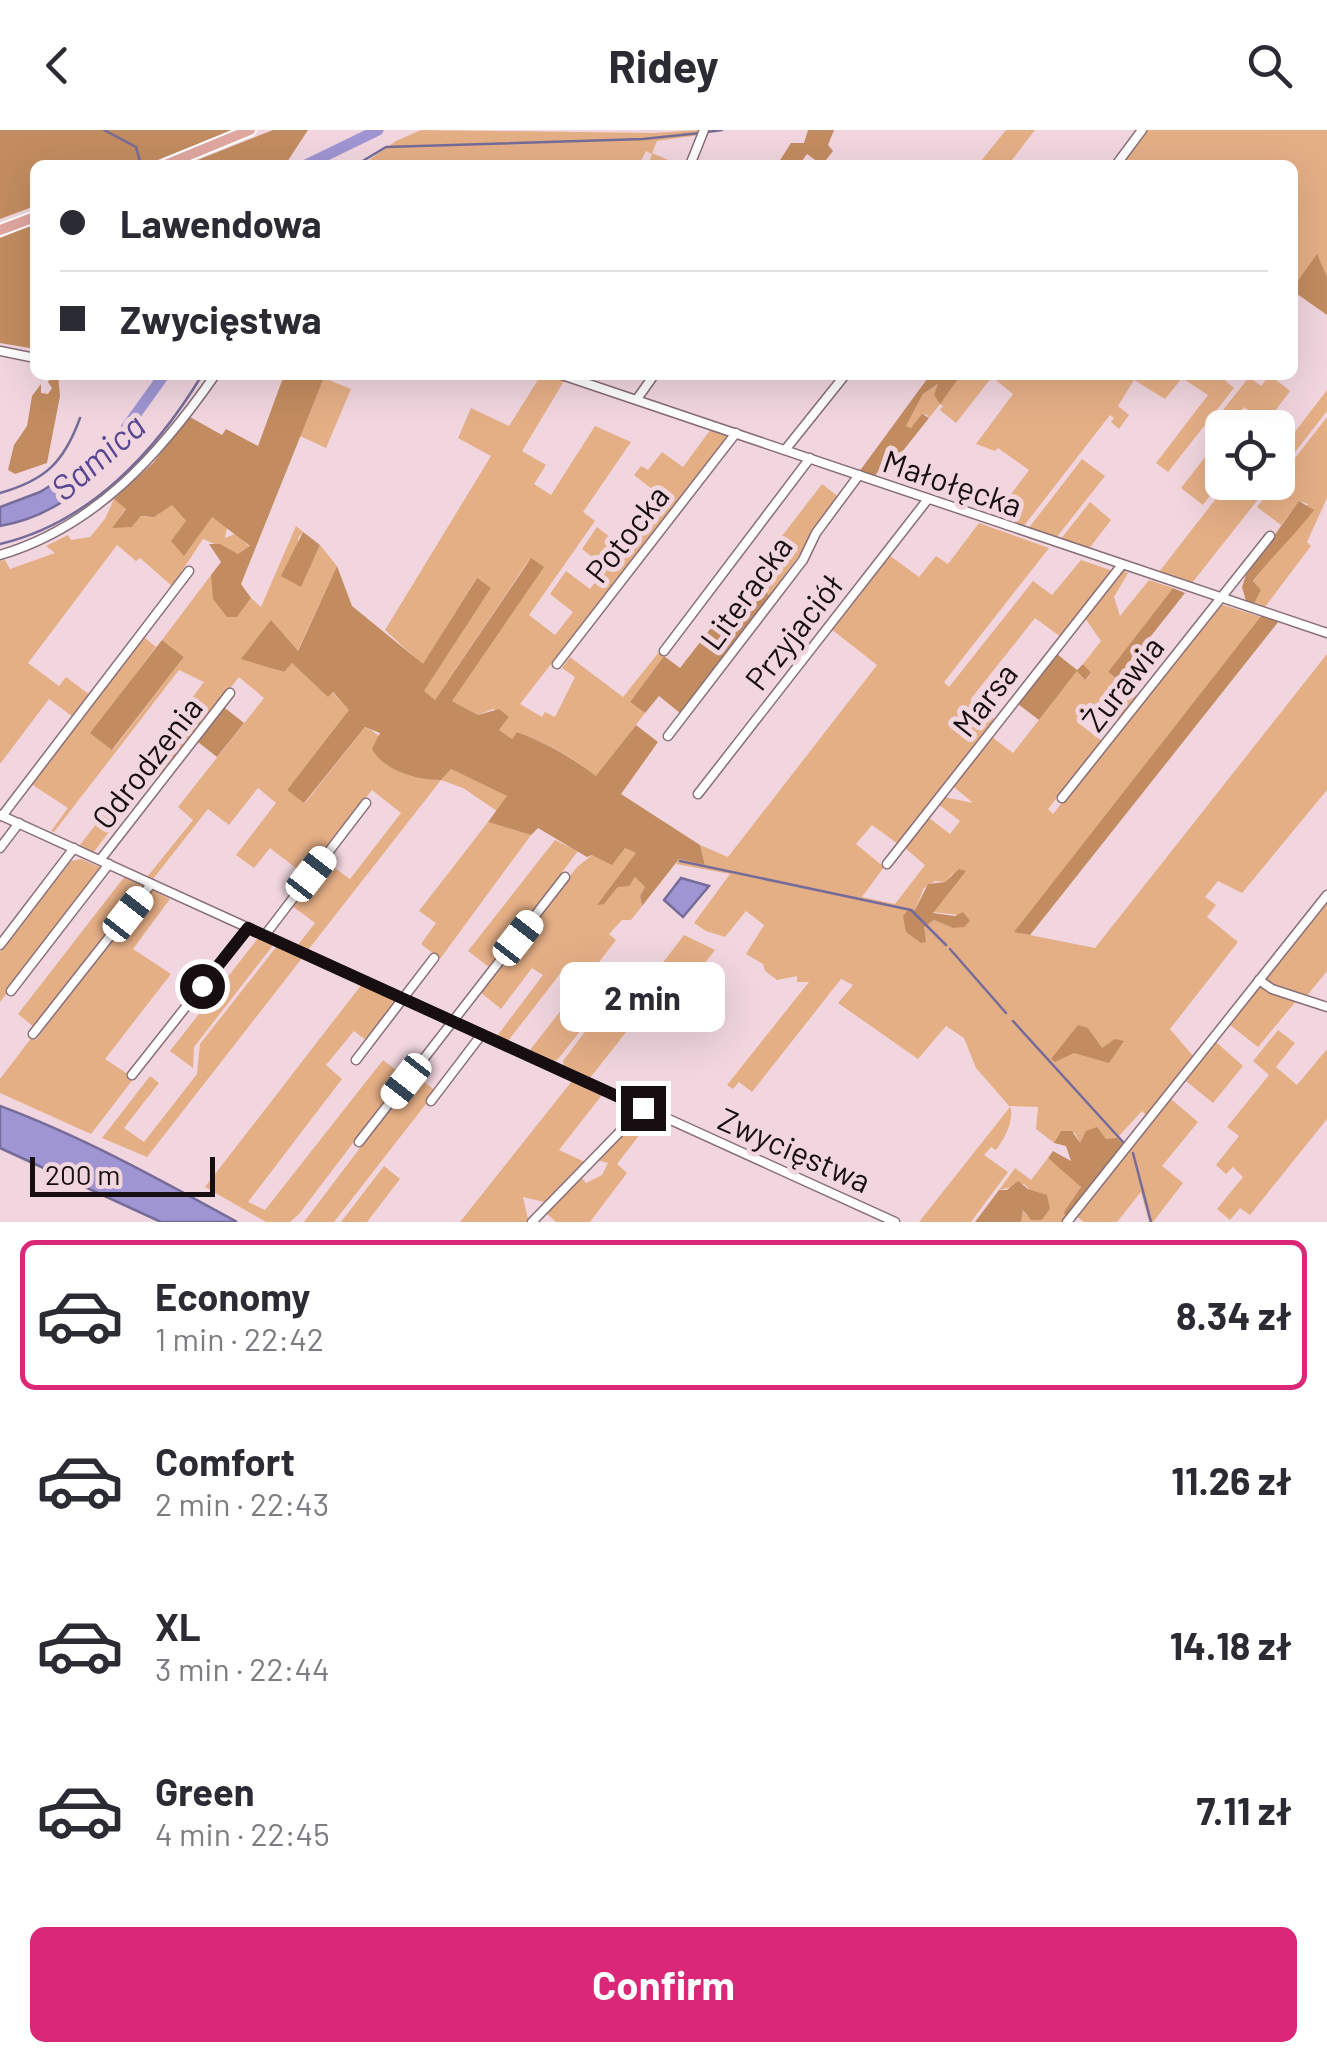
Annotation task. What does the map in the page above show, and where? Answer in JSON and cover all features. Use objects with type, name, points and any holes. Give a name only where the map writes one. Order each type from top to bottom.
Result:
[{"type":"main road","points":[[177,160],[250,130]]},
{"type":"main road","points":[[0,230],[30,218]]},
{"type":"street","points":[[1120,160],[1142,130]]},
{"type":"street","points":[[692,160],[703,132]]},
{"type":"street","points":[[0,351],[30,357]]},
{"type":"street","points":[[0,556],[58,532],[114,492],[160,448],[211,380]]},
{"type":"street","name":"Małołęcka","points":[[580,380],[1327,633]]},
{"type":"street","points":[[597,385],[600,380]]},
{"type":"street","points":[[638,399],[651,380]]},
{"type":"street","points":[[786,450],[841,380]]},
{"type":"street","name":"Potocka","points":[[557,664],[736,433]]},
{"type":"street","points":[[664,651],[810,458]]},
{"type":"street","name":"Literacka","points":[[668,736],[804,560],[816,533],[859,475]]},
{"type":"street","name":"Przyjaciół","points":[[698,794],[928,499]]},
{"type":"street","name":"Żurawia","points":[[1062,798],[1270,536]]},
{"type":"street","name":"Marsa","points":[[887,864],[1121,566]]},
{"type":"street","points":[[1,816],[189,570]]},
{"type":"street","name":"Odrodzenia","points":[[10,991],[230,693]]},
{"type":"street","points":[[265,935],[366,802]]},
{"type":"street","name":"Zwycięstwa","points":[[1,816],[895,1222]]},
{"type":"street","points":[[0,848],[18,823]]},
{"type":"street","points":[[0,945],[74,848]]},
{"type":"street","points":[[359,1142],[565,877]]},
{"type":"street","points":[[33,1034],[151,884]]},
{"type":"street","points":[[1068,1222],[1327,896]]},
{"type":"street","points":[[132,1075],[248,928]]},
{"type":"street","points":[[356,1060],[434,958]]},
{"type":"street","points":[[1259,980],[1272,989],[1327,1007]]},
{"type":"street","points":[[431,1101],[482,1034]]},
{"type":"street","points":[[532,1222],[643,1108]]},
{"type":"shaded area","points":[[0,130],[233,130],[158,160],[30,160],[30,208],[0,219]]},
{"type":"shaded area","points":[[273,130],[308,130],[288,160],[198,160]]},
{"type":"shaded area","points":[[421,130],[654,133],[700,130],[700,135],[657,141],[652,153],[668,160],[650,160],[652,154],[646,151],[642,160],[369,160]]},
{"type":"shaded area","points":[[808,130],[834,130],[828,145],[833,151],[826,160],[815,160],[807,154],[803,160],[780,160],[791,143],[804,143]]},
{"type":"shaded area","points":[[1006,130],[1035,130],[1012,160],[982,160]]},
{"type":"shaded area","points":[[1144,130],[1327,130],[1327,277],[1322,272],[1298,281],[1298,160],[1121,160]]},
{"type":"shaded area","points":[[30,226],[30,348],[0,343],[0,238]]},
{"type":"shaded area","points":[[1317,254],[1327,277],[1327,315],[1298,295],[1298,281]]},
{"type":"shaded area","points":[[58,380],[60,396],[47,463],[15,474],[8,470],[14,445],[27,426],[32,396],[41,384],[41,393],[48,394],[52,388],[48,382]]},
{"type":"shaded area","points":[[282,380],[323,380],[241,584],[251,598],[237,617],[227,617],[213,599],[211,575],[221,562],[209,544],[220,544],[238,554],[250,546],[212,517],[184,556],[171,541],[186,521],[172,505],[154,517],[141,516],[132,527],[112,528],[126,509],[114,499],[153,463],[190,417],[222,435],[226,429],[258,446]]},
{"type":"shaded area","points":[[323,380],[351,389],[326,448],[300,436]]},
{"type":"shaded area","points":[[538,380],[564,381],[522,451],[546,465],[534,484],[551,495],[595,426],[631,442],[583,512],[595,521],[529,615],[555,635],[573,612],[550,594],[566,571],[590,589],[606,568],[582,549],[597,527],[623,547],[661,496],[634,475],[641,466],[648,470],[662,452],[683,467],[711,429],[729,435],[520,704],[542,717],[545,712],[555,717],[575,677],[562,668],[570,657],[623,697],[659,652],[664,656],[630,702],[645,713],[596,777],[539,741],[517,732],[512,739],[499,730],[509,717],[493,709],[478,715],[452,701],[530,558],[435,700],[423,692],[491,588],[476,579],[423,665],[385,630],[491,456],[458,438],[471,408],[509,426]]},
{"type":"shaded area","points":[[926,380],[957,380],[940,404],[934,395],[938,384],[923,394],[906,426],[911,428],[922,414],[929,418],[902,452],[892,454],[873,478],[859,472]]},
{"type":"shaded area","points":[[957,380],[990,380],[956,423],[940,410],[940,404],[929,418],[926,414],[911,428],[906,426],[923,394],[939,384],[934,395],[940,403]]},
{"type":"shaded area","points":[[996,380],[1134,380],[1118,406],[1129,415],[1119,429],[1110,415],[1023,527],[994,517],[1029,470],[998,448],[995,451],[976,444],[1013,394]]},
{"type":"shaded area","points":[[1134,380],[1180,380],[1165,399]]},
{"type":"shaded area","points":[[1185,380],[1224,380],[1234,388],[1217,410],[1205,410],[1205,425],[1168,472],[1156,463],[1208,395]]},
{"type":"shaded area","points":[[1247,380],[1261,386],[1266,380],[1276,380],[1290,391],[1276,410],[1223,410]]},
{"type":"shaded area","points":[[1327,390],[1327,411],[1295,452],[1295,432]]},
{"type":"shaded area","points":[[1327,417],[1327,498],[1307,542],[1311,546],[1265,607],[1254,604],[1261,590],[1253,582],[1308,504],[1299,501],[1281,525],[1257,507],[1262,500],[1295,500],[1295,458]]},
{"type":"shaded area","points":[[1205,457],[1207,500],[1203,505],[1181,488]]},
{"type":"shaded area","points":[[1082,459],[1105,476],[1056,538],[1028,529]]},
{"type":"shaded area","points":[[822,484],[840,498],[770,596],[749,579]]},
{"type":"shaded area","points":[[114,499],[126,508],[113,527],[132,527],[141,516],[172,505],[186,521],[212,517],[227,528],[225,538],[235,534],[250,547],[238,554],[203,539],[172,586],[140,558],[136,561],[117,545],[28,663],[59,686],[66,677],[90,695],[73,717],[49,699],[0,764],[0,561],[5,560],[10,569],[55,553],[46,546],[68,535],[71,540],[90,537],[105,519]]},
{"type":"shaded area","points":[[1215,500],[1258,500],[1192,583],[1159,572]]},
{"type":"shaded area","points":[[1299,501],[1314,510],[1253,581],[1261,590],[1254,604],[1246,601],[1242,587],[1246,575]]},
{"type":"shaded area","points":[[1090,502],[1111,520],[1088,550],[1060,540]]},
{"type":"shaded area","points":[[979,523],[1049,548],[944,682],[949,687],[1033,581],[1052,595],[1081,560],[1113,571],[1061,637],[1035,618],[970,700],[995,720],[898,844],[872,825],[856,844],[884,867],[862,897],[895,904],[925,865],[905,848],[928,817],[950,834],[960,821],[938,804],[944,797],[973,803],[953,786],[992,737],[1013,753],[1078,670],[1085,680],[1091,674],[1083,664],[1101,641],[1085,618],[1123,570],[1128,573],[1114,597],[1120,616],[1149,580],[1173,588],[1108,672],[1138,696],[1120,719],[1099,703],[1081,725],[1102,741],[1048,809],[1053,814],[1220,604],[1261,617],[1015,932],[1095,948],[1327,654],[1327,790],[1242,893],[1218,881],[1205,897],[1216,905],[1207,917],[1238,942],[1170,1029],[1194,1057],[1147,1116],[1142,1111],[1119,1136],[1124,1145],[1117,1139],[1110,1141],[1087,1131],[1080,1144],[1075,1133],[1061,1131],[1054,1143],[1036,1129],[1038,1107],[1010,1106],[1011,1117],[1005,1135],[996,1150],[991,1147],[984,1155],[1008,1172],[971,1222],[919,1222],[1010,1107],[976,1068],[964,1038],[946,1026],[918,1059],[838,1003],[853,985],[841,979],[752,1092],[739,1082],[733,1089],[727,1085],[809,982],[797,982],[797,976],[777,980],[765,971],[763,964],[746,954],[764,925],[746,911],[725,937],[694,923],[730,874],[676,864],[679,859],[705,865],[700,845],[728,857],[877,665],[831,629],[889,555],[919,577],[936,556],[948,564]],"holes":[[[954,872],[933,912],[958,915],[953,928],[934,920],[924,927],[923,937],[906,932],[924,888],[935,881],[945,882]]]},
{"type":"shaded area","points":[[296,526],[303,532],[298,538],[301,586],[320,545],[337,566],[297,652],[271,621],[242,658],[283,672],[292,663],[350,710],[287,790],[305,803],[365,727],[418,774],[441,780],[308,950],[297,946],[315,923],[291,905],[325,861],[350,879],[401,813],[372,790],[305,875],[270,848],[254,868],[236,855],[276,803],[258,788],[229,825],[208,809],[153,879],[147,877],[193,820],[178,807],[264,698],[239,677],[163,775],[156,770],[93,853],[80,845],[204,682],[179,670],[54,832],[51,831],[68,808],[31,784],[144,637],[156,647],[91,733],[113,750],[184,657],[162,640],[211,575],[214,589],[237,617],[251,598],[261,607]]},
{"type":"shaded area","points":[[303,532],[320,545],[301,587],[281,576]]},
{"type":"shaded area","points":[[531,558],[544,567],[452,701],[478,715],[499,709],[509,717],[499,730],[512,739],[517,732],[538,741],[596,776],[636,725],[658,742],[621,794],[700,845],[705,865],[679,859],[642,906],[640,896],[645,887],[635,877],[629,886],[618,887],[604,904],[597,905],[636,853],[625,848],[612,865],[592,855],[587,857],[538,828],[531,835],[488,822],[507,796],[451,769],[441,780],[412,776],[393,768],[372,749],[380,733],[365,727],[304,803],[287,790],[349,710],[333,692],[328,697],[292,663],[284,672],[241,659],[271,620],[298,651],[337,566],[352,606],[423,664],[477,578],[491,588],[424,691],[435,700]]},
{"type":"shaded area","points":[[749,579],[770,596],[680,713],[659,696],[645,713],[630,702],[664,656],[680,668]]},
{"type":"shaded area","points":[[1173,588],[1185,593],[1117,679],[1108,672]]},
{"type":"shaded area","points":[[1262,615],[1279,621],[1030,935],[1014,932]]},
{"type":"shaded area","points":[[162,640],[184,657],[112,750],[90,733]]},
{"type":"shaded area","points":[[1057,654],[1077,670],[1083,664],[1091,673],[1085,680],[1077,671],[1039,720],[1018,704]]},
{"type":"shaded area","points":[[225,708],[244,723],[217,757],[198,742]]},
{"type":"shaded area","points":[[451,769],[508,796],[497,811],[463,788],[441,780]]},
{"type":"shaded area","points":[[488,822],[531,835],[440,959],[421,944],[436,923],[419,911]]},
{"type":"shaded area","points":[[555,840],[578,851],[490,968],[468,951]]},
{"type":"shaded area","points":[[625,848],[637,853],[604,904],[618,887],[635,877],[645,887],[640,896],[642,906],[631,920],[622,920],[609,934],[616,940],[576,992],[568,985],[573,977],[563,970],[508,1041],[497,1036],[543,975],[532,968],[501,1009],[480,992],[577,867],[592,855]]},
{"type":"shaded area","points":[[81,859],[102,868],[0,1002],[0,952],[71,861]]},
{"type":"shaded area","points":[[959,869],[966,871],[933,913],[955,916],[963,912],[970,921],[964,927],[953,928],[934,920],[924,927],[926,942],[921,943],[906,932],[903,916],[909,909],[915,910],[928,884],[945,882]]},
{"type":"shaded area","points":[[125,876],[146,886],[34,1027],[18,1014]]},
{"type":"shaded area","points":[[150,889],[170,899],[133,949],[171,974],[105,1059],[134,1078],[91,1134],[0,1093],[0,1079],[32,1037],[36,1040]]},
{"type":"shaded area","points":[[1327,902],[1327,971],[1305,998],[1272,987],[1265,979]]},
{"type":"shaded area","points":[[684,935],[715,950],[685,988],[658,969]]},
{"type":"shaded area","points":[[259,937],[273,944],[271,948],[194,1047],[193,1068],[170,1051]]},
{"type":"shaded area","points":[[277,946],[303,957],[147,1157],[102,1138],[150,1076],[159,1083],[124,1128],[144,1142],[197,1074],[200,1044]]},
{"type":"shaded area","points":[[362,984],[397,1003],[367,1041],[354,1031],[326,1065],[342,1079],[248,1202],[265,1210],[383,1060],[404,1076],[299,1214],[290,1222],[266,1222],[205,1187]]},
{"type":"shaded area","points":[[1259,987],[1297,1000],[1258,1047],[1230,1025]]},
{"type":"shaded area","points":[[566,1004],[582,1016],[590,1007],[596,1011],[558,1059],[554,1061],[530,1050]]},
{"type":"shaded area","points":[[628,1007],[641,1013],[590,1078],[564,1067],[563,1061],[602,1009],[618,1020]]},
{"type":"shaded area","points":[[1078,1025],[1088,1028],[1102,1048],[1115,1039],[1124,1041],[1109,1063],[1074,1053],[1055,1062],[1051,1059]]},
{"type":"shaded area","points":[[1278,1030],[1295,1043],[1276,1067],[1297,1085],[1327,1049],[1327,1119],[1250,1215],[1240,1208],[1230,1220],[1217,1209],[1243,1177],[1233,1167],[1226,1174],[1216,1165],[1239,1136],[1227,1127],[1269,1075],[1253,1061]]},
{"type":"shaded area","points":[[1216,1042],[1243,1066],[1213,1103],[1186,1081]]},
{"type":"shaded area","points":[[415,1075],[436,1091],[334,1222],[304,1222]]},
{"type":"shaded area","points":[[572,1081],[602,1095],[559,1150],[587,1163],[548,1203],[523,1197],[529,1222],[460,1222]]},
{"type":"shaded area","points":[[1171,1099],[1198,1122],[1162,1166],[1183,1183],[1153,1222],[1149,1222],[1141,1192],[1117,1222],[1084,1222],[1076,1216]]},
{"type":"shaded area","points":[[641,1115],[651,1120],[617,1164],[627,1173],[590,1222],[556,1222],[546,1213],[581,1177],[586,1183],[602,1175],[608,1163],[597,1160]]},
{"type":"shaded area","points":[[1097,1127],[1106,1139],[1117,1138],[1124,1145],[1066,1218],[1064,1212],[1081,1187],[1048,1158],[1053,1151],[1071,1161],[1066,1146],[1054,1143],[1061,1131],[1072,1131],[1080,1143],[1086,1131]]},
{"type":"shaded area","points":[[1048,1158],[1079,1182],[1081,1192],[1067,1208],[1063,1222],[1021,1222],[1023,1210],[1027,1216],[1042,1220],[1050,1209],[1024,1184],[999,1190],[1015,1168],[1031,1180]]},
{"type":"shaded area","points":[[384,1166],[400,1179],[367,1222],[341,1222]]},
{"type":"shaded area","points":[[1018,1181],[1047,1195],[1050,1209],[1042,1220],[1031,1220],[1023,1210],[1021,1222],[975,1222],[999,1190],[1007,1190]]},
{"type":"water","points":[[136,417],[113,455],[82,488],[43,512],[0,526],[0,507],[40,492],[61,479]]},
{"type":"water","points":[[681,878],[709,886],[683,917],[664,900]]},
{"type":"water","points":[[0,1106],[91,1145],[237,1222],[161,1222],[0,1148]]},
{"type":"waterway","points":[[104,130],[136,147],[140,160]]},
{"type":"waterway","points":[[316,160],[378,130]]},
{"type":"waterway","name":"Samica","points":[[707,132],[722,130]]},
{"type":"waterway","name":"Samica","points":[[364,160],[386,147],[643,139],[700,133]]},
{"type":"waterway","points":[[126,428],[160,380]]},
{"type":"waterway","name":"Samica","points":[[0,544],[63,519],[118,480],[164,431],[199,380]]},
{"type":"waterway","points":[[0,493],[30,482],[51,467],[60,458],[80,418]]},
{"type":"waterway","points":[[680,861],[911,910],[946,945]]},
{"type":"waterway","points":[[950,949],[1006,1013]]},
{"type":"waterway","points":[[1013,1021],[1123,1142]]},
{"type":"waterway","points":[[1133,1153],[1151,1222]]},
{"type":"route","points":[[202,986],[248,928],[643,1108]]}]
